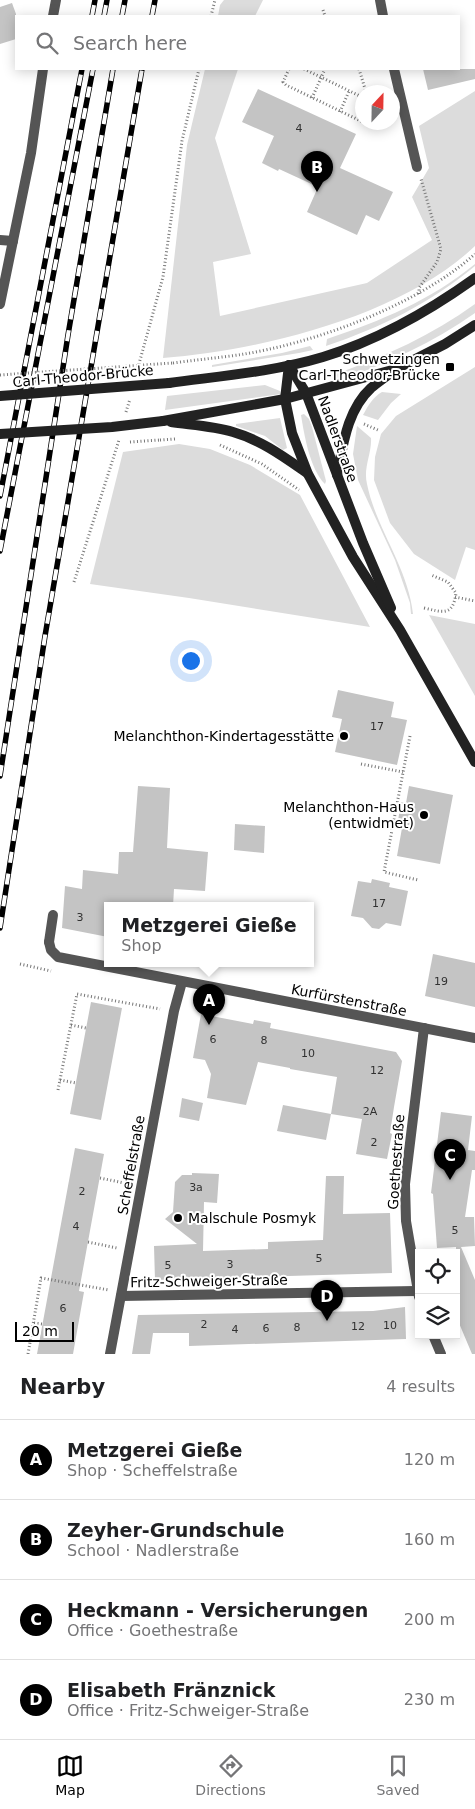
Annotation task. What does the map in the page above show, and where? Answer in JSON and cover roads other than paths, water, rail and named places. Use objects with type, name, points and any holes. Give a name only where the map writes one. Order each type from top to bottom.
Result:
[{"type":"main road","name":"Carl-Theodor-Brücke","points":[[0,396],[169,383],[254,372],[289,365],[334,353],[384,333],[431,308],[475,278]]},
{"type":"main road","points":[[336,476],[345,437],[352,417],[359,403],[370,390],[396,369],[445,344],[475,325]]},
{"type":"main road","name":"Nadlerstraße","points":[[289,365],[306,393],[336,476],[400,630]]},
{"type":"main road","name":"Nadlerstraße","points":[[289,365],[284,398],[292,433],[308,474],[353,557],[400,630],[475,762]]},
{"type":"main road","points":[[0,434],[76,430],[163,421],[284,398],[396,369]]},
{"type":"main road","points":[[163,421],[235,432],[276,452],[308,474]]},
{"type":"street","points":[[53,15],[56,0]]},
{"type":"street","points":[[380,0],[383,15]]},
{"type":"street","points":[[0,304],[31,153],[44,70]]},
{"type":"street","points":[[394,70],[417,167]]},
{"type":"street","points":[[0,240],[13,241]]},
{"type":"street","name":"Kurfürstenstraße","points":[[54,915],[50,942],[51,950],[58,957],[104,966]]},
{"type":"street","name":"Kurfürstenstraße","points":[[108,967],[475,1038]]},
{"type":"street","name":"Scheffelstraße","points":[[110,1354],[174,1011],[182,982]]},
{"type":"street","name":"Goethestraße","points":[[415,1276],[406,1221],[406,1184],[424,1028]]},
{"type":"street","name":"Fritz-Schweiger-Straße","points":[[122,1294],[415,1294]]},
{"type":"street","points":[[435,1339],[441,1354]]},
{"type":"railway","points":[[92,15],[95,0]]},
{"type":"railway","points":[[104,15],[107,0]]},
{"type":"railway","points":[[122,15],[125,0]]},
{"type":"railway","points":[[152,15],[155,0]]},
{"type":"railway","points":[[0,496],[82,70]]},
{"type":"railway","points":[[0,551],[93,70]]},
{"type":"railway","points":[[0,776],[68,335],[113,70]]},
{"type":"railway","points":[[0,928],[45,636],[142,70]]},
{"type":"place","name":"Zeyher-Grundschule","points":[[317,192]]},
{"type":"place","name":"Schwetzingen Carl-Theodor-Brücke","points":[[450,367]]},
{"type":"place","name":"Melanchthon-Kindertagesstätte","points":[[344,736]]},
{"type":"place","name":"Melanchthon-Haus (entwidmet)","points":[[424,815]]},
{"type":"place","name":"Metzgerei Gieße","points":[[209,1025]]},
{"type":"place","name":"Heckmann - Versicherungen","points":[[450,1180]]},
{"type":"place","name":"Malschule Posmyk","points":[[178,1218]]},
{"type":"place","name":"Elisabeth Fränznick","points":[[327,1321]]}]
